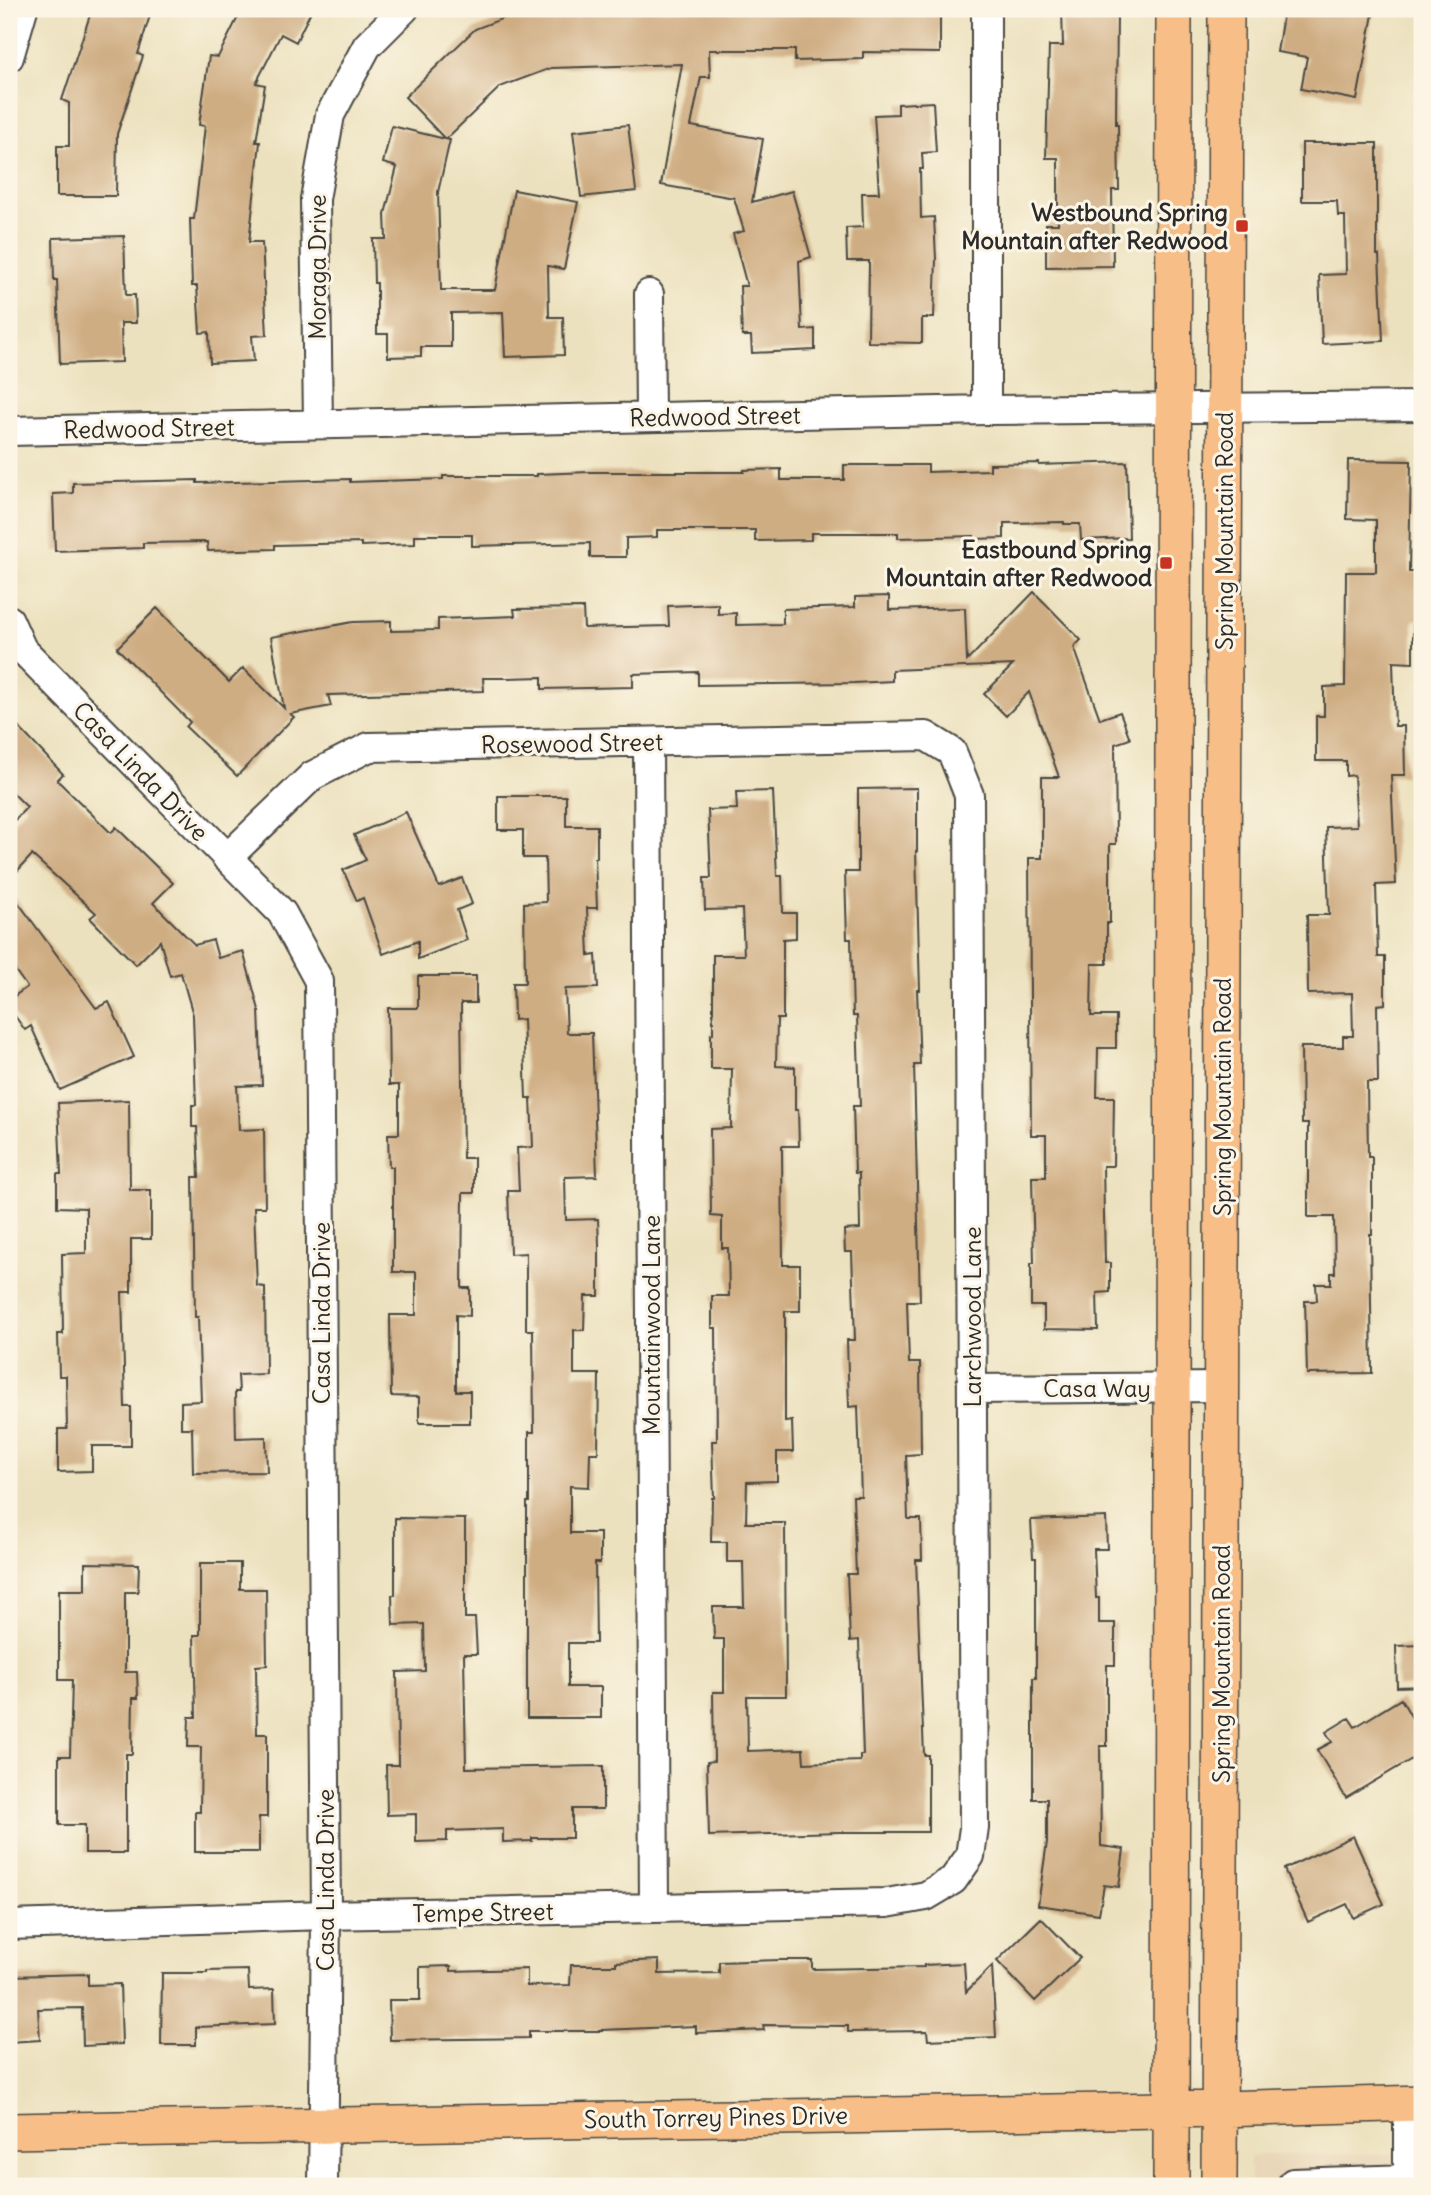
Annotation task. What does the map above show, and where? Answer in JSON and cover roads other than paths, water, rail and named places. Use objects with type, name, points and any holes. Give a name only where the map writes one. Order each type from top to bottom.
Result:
[{"type":"main road","name":"Spring Mountain Road","points":[[1171,2186],[1174,9]]},
{"type":"main road","name":"Spring Mountain Road","points":[[1219,2186],[1226,9]]},
{"type":"main road","name":"South Torrey Pines Drive","points":[[9,2131],[1220,2109],[1415,2103]]},
{"type":"street","points":[[9,57],[23,9]]},
{"type":"street","name":"Moraga Drive","points":[[318,424],[315,199],[330,114],[368,46],[404,9]]},
{"type":"street","points":[[986,9],[986,410]]},
{"type":"street","points":[[649,294],[650,417]]},
{"type":"street","name":"Redwood Street","points":[[9,431],[986,410],[1422,407]]},
{"type":"street","name":"Casa Linda Drive","points":[[9,620],[22,649],[282,913],[318,981],[327,1915],[323,2186]]},
{"type":"street","name":"Rosewood Street","points":[[227,858],[312,776],[369,747],[926,736],[952,752]]},
{"type":"street","name":"Mountainwood Lane","points":[[648,742],[654,1908]]},
{"type":"street","name":"Larchwood Lane","points":[[952,752],[968,795],[974,1828],[970,1856],[953,1880]]},
{"type":"street","name":"Casa Way","points":[[973,1389],[1222,1387]]},
{"type":"street","name":"Tempe Street","points":[[9,1925],[887,1903],[926,1896],[953,1880]]},
{"type":"street","points":[[1293,2186],[1293,2183],[1408,2183],[1415,2103]]},
{"type":"place","name":"Westbound Spring Mountain after Redwood","points":[[1242,226]]},
{"type":"place","name":"Eastbound Spring Mountain after Redwood","points":[[1166,563]]}]
